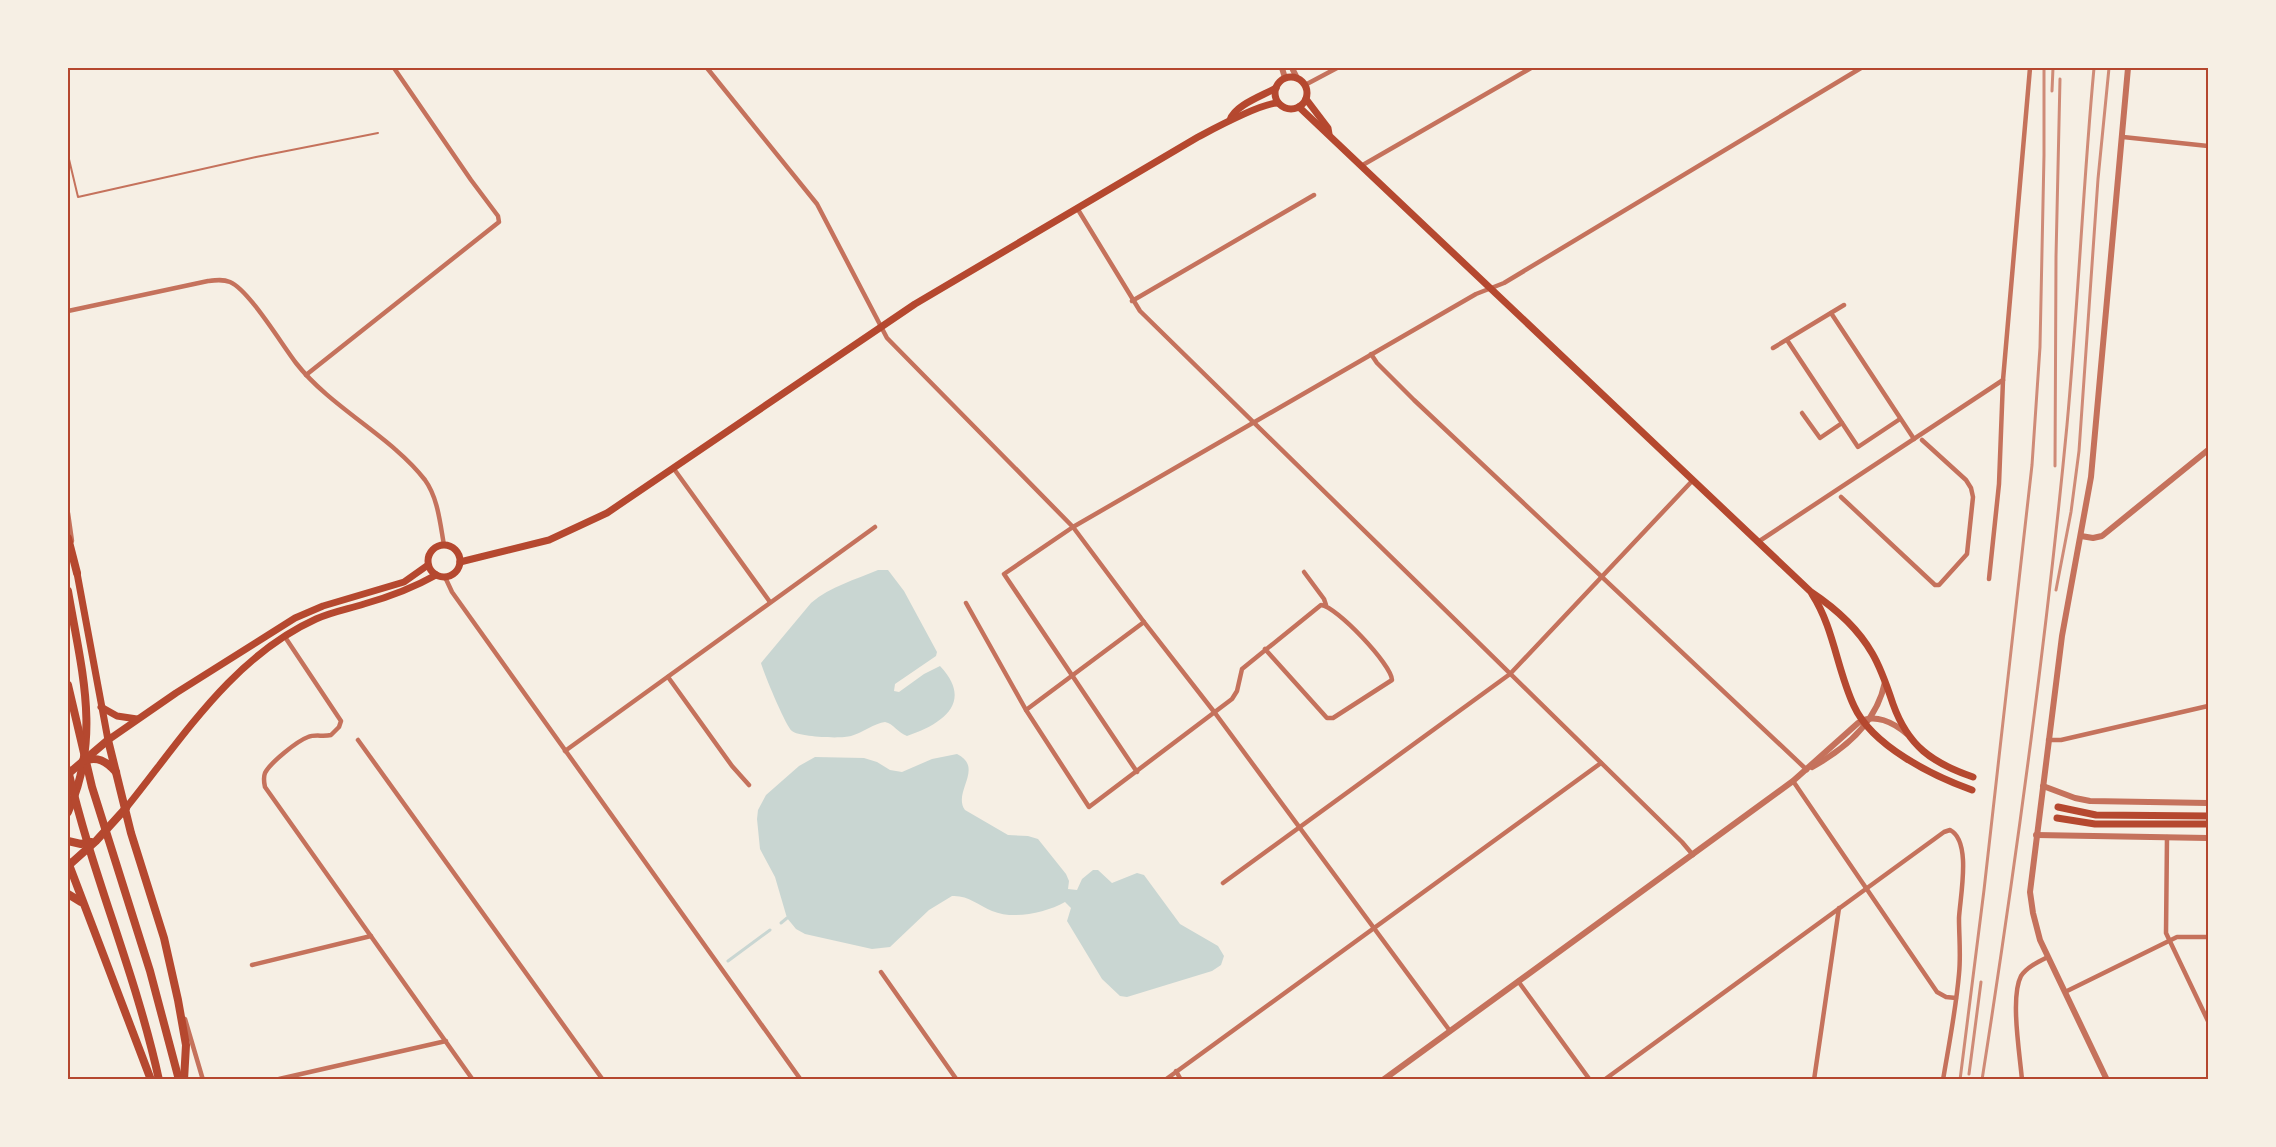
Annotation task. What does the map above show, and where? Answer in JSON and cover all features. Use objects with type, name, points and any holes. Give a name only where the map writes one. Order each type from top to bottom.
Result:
[{"type":"main road","points":[[1306,99],[1299,108],[1287,109],[1278,103],[1275,96],[1276,88],[1285,78],[1297,78],[1305,86],[1306,99],[1328,128],[1329,134]]},
{"type":"main road","points":[[1230,120],[1236,111],[1276,88]]},
{"type":"main road","points":[[460,562],[525,547],[570,532],[607,513],[880,327],[1077,208],[1230,120],[1270,103],[1278,103]]},
{"type":"main road","points":[[1299,108],[1811,592],[1832,606],[1859,634],[1873,654],[1907,735],[1920,750],[1938,763],[1973,777]]},
{"type":"main road","points":[[68,538],[77,573],[108,740],[131,834],[164,938],[178,1000],[186,1045],[184,1080]]},
{"type":"main road","points":[[151,1080],[68,865],[114,822],[213,698],[236,675],[285,637],[318,618],[393,595],[436,575],[446,577],[456,572],[460,562],[454,549],[444,545],[432,550],[428,565],[436,575]]},
{"type":"main road","points":[[159,1080],[137,992],[81,820],[68,772],[81,761],[92,756],[108,740],[137,719],[295,618],[323,606],[404,582],[428,565]]},
{"type":"main road","points":[[68,591],[87,705],[87,742],[80,780],[68,812]]},
{"type":"main road","points":[[1811,592],[1826,621],[1852,702],[1867,721],[1892,748],[1930,772],[1972,790]]},
{"type":"main road","points":[[68,685],[92,787],[145,951],[179,1080]]},
{"type":"main road","points":[[101,707],[117,717],[137,719]]},
{"type":"main road","points":[[92,756],[106,762],[117,773]]},
{"type":"main road","points":[[2058,807],[2096,815],[2208,816]]},
{"type":"main road","points":[[2057,818],[2095,824],[2208,824]]},
{"type":"main road","points":[[72,842],[96,841]]},
{"type":"main road","points":[[68,894],[85,905]]},
{"type":"street","points":[[306,375],[499,222],[498,216],[394,68]]},
{"type":"street","points":[[707,68],[817,204],[880,327],[891,343],[1073,527],[1215,713],[1450,1031]]},
{"type":"street","points":[[1282,68],[1285,78]]},
{"type":"street","points":[[1292,68],[1297,78]]},
{"type":"street","points":[[1305,86],[1337,68]]},
{"type":"street","points":[[1361,166],[1531,68]]},
{"type":"street","points":[[1137,772],[1004,574],[1073,527],[1476,294],[1504,283],[1861,68]]},
{"type":"street","points":[[1989,579],[1999,484],[2004,381],[2030,68]]},
{"type":"street","points":[[2107,1080],[2035,926],[2031,903],[2031,881],[2063,629],[2091,477],[2128,68]]},
{"type":"street","points":[[2122,137],[2208,146]]},
{"type":"street","points":[[1132,301],[1314,195]]},
{"type":"street","points":[[1077,208],[1132,301],[1693,855]]},
{"type":"street","points":[[68,311],[208,281],[223,280],[232,283],[247,296],[306,375],[407,462],[426,482],[435,501],[444,545]]},
{"type":"street","points":[[1773,348],[1844,305]]},
{"type":"street","points":[[1831,313],[1914,439]]},
{"type":"street","points":[[1787,339],[1858,447],[1900,419]]},
{"type":"street","points":[[1371,354],[1414,400],[1807,770]]},
{"type":"street","points":[[1758,542],[2004,381]]},
{"type":"street","points":[[1802,413],[1820,438],[1842,423]]},
{"type":"street","points":[[1841,497],[1935,585],[1939,585],[1967,554],[1973,497],[1966,480],[1922,440]]},
{"type":"street","points":[[2081,537],[2102,536],[2208,450]]},
{"type":"street","points":[[674,469],[770,602]]},
{"type":"street","points":[[1223,883],[1298,826],[1510,674],[1693,480]]},
{"type":"street","points":[[68,513],[77,573]]},
{"type":"street","points":[[565,751],[875,527]]},
{"type":"street","points":[[1265,649],[1327,718],[1333,718],[1392,680],[1390,672],[1363,638],[1326,605],[1304,572]]},
{"type":"street","points":[[446,577],[452,592],[801,1080]]},
{"type":"street","points":[[966,603],[1026,710],[1089,807],[1215,713],[1235,694],[1242,669],[1318,606],[1326,605]]},
{"type":"street","points":[[1026,710],[1144,622]]},
{"type":"street","points":[[285,637],[340,716],[339,727],[336,732],[323,737],[312,735],[305,737],[270,767],[264,776],[265,787],[473,1080]]},
{"type":"street","points":[[668,677],[732,766],[749,785]]},
{"type":"street","points":[[1383,1080],[1807,770],[1825,760],[1867,721],[1879,705],[1885,682]]},
{"type":"street","points":[[2048,740],[2064,739],[2208,706]]},
{"type":"street","points":[[1867,721],[1891,723],[1907,735]]},
{"type":"street","points":[[358,740],[603,1080]]},
{"type":"street","points":[[1165,1080],[1601,763]]},
{"type":"street","points":[[1793,781],[1937,992],[1946,998],[1956,998]]},
{"type":"street","points":[[2043,786],[2090,801],[2208,803]]},
{"type":"street","points":[[1604,1080],[1866,888],[1950,830],[1960,842],[1963,858],[1959,920],[1961,953],[1943,1080]]},
{"type":"street","points":[[2036,835],[2208,838]]},
{"type":"street","points":[[2167,837],[2166,933],[2208,1021]]},
{"type":"street","points":[[1814,1080],[1839,908]]},
{"type":"street","points":[[252,965],[371,936]]},
{"type":"street","points":[[2065,992],[2177,937],[2208,937]]},
{"type":"street","points":[[2022,1080],[2017,1016],[2018,984],[2025,970],[2048,957]]},
{"type":"street","points":[[880,972],[957,1080]]},
{"type":"street","points":[[1518,981],[1590,1080]]},
{"type":"street","points":[[178,1000],[203,1080]]},
{"type":"street","points":[[279,1079],[446,1041]]},
{"type":"street","points":[[1176,1071],[1181,1080]]},
{"type":"lane","points":[[68,155],[78,197],[378,133]]},
{"type":"shaded area","points":[[878,570],[888,570],[904,591],[937,652],[936,656],[895,684],[894,691],[899,692],[924,674],[940,666],[950,679],[954,690],[954,701],[950,710],[932,725],[907,736],[885,722],[846,737],[811,736],[792,731],[780,710],[761,663],[811,603],[835,588]]},
{"type":"shaded area","points":[[957,754],[965,760],[968,766],[962,796],[965,810],[1008,835],[1038,839],[1066,874],[1069,881],[1068,889],[1077,890],[1082,879],[1093,870],[1098,870],[1112,883],[1137,873],[1144,875],[1180,924],[1218,946],[1224,956],[1221,965],[1212,971],[1127,997],[1120,996],[1102,979],[1067,921],[1071,908],[1065,902],[1039,912],[1010,915],[992,911],[963,897],[952,896],[929,910],[890,947],[872,949],[805,934],[796,929],[787,918],[775,877],[760,849],[758,810],[766,795],[799,766],[815,757],[864,758],[877,762],[890,770],[902,772],[932,759]]},
{"type":"waterway","points":[[781,923],[787,918]]},
{"type":"waterway","points":[[728,961],[770,930]]},
{"type":"railway","points":[[1960,1080],[2032,465],[2040,347],[2044,68]]},
{"type":"railway","points":[[2052,91],[2053,68]]},
{"type":"railway","points":[[1982,1080],[2007,916],[2050,589],[2071,380],[2094,68]]},
{"type":"railway","points":[[2056,590],[2071,512],[2079,451],[2098,179],[2109,68]]},
{"type":"railway","points":[[2055,466],[2060,79]]},
{"type":"railway","points":[[1969,1074],[1981,982]]}]
